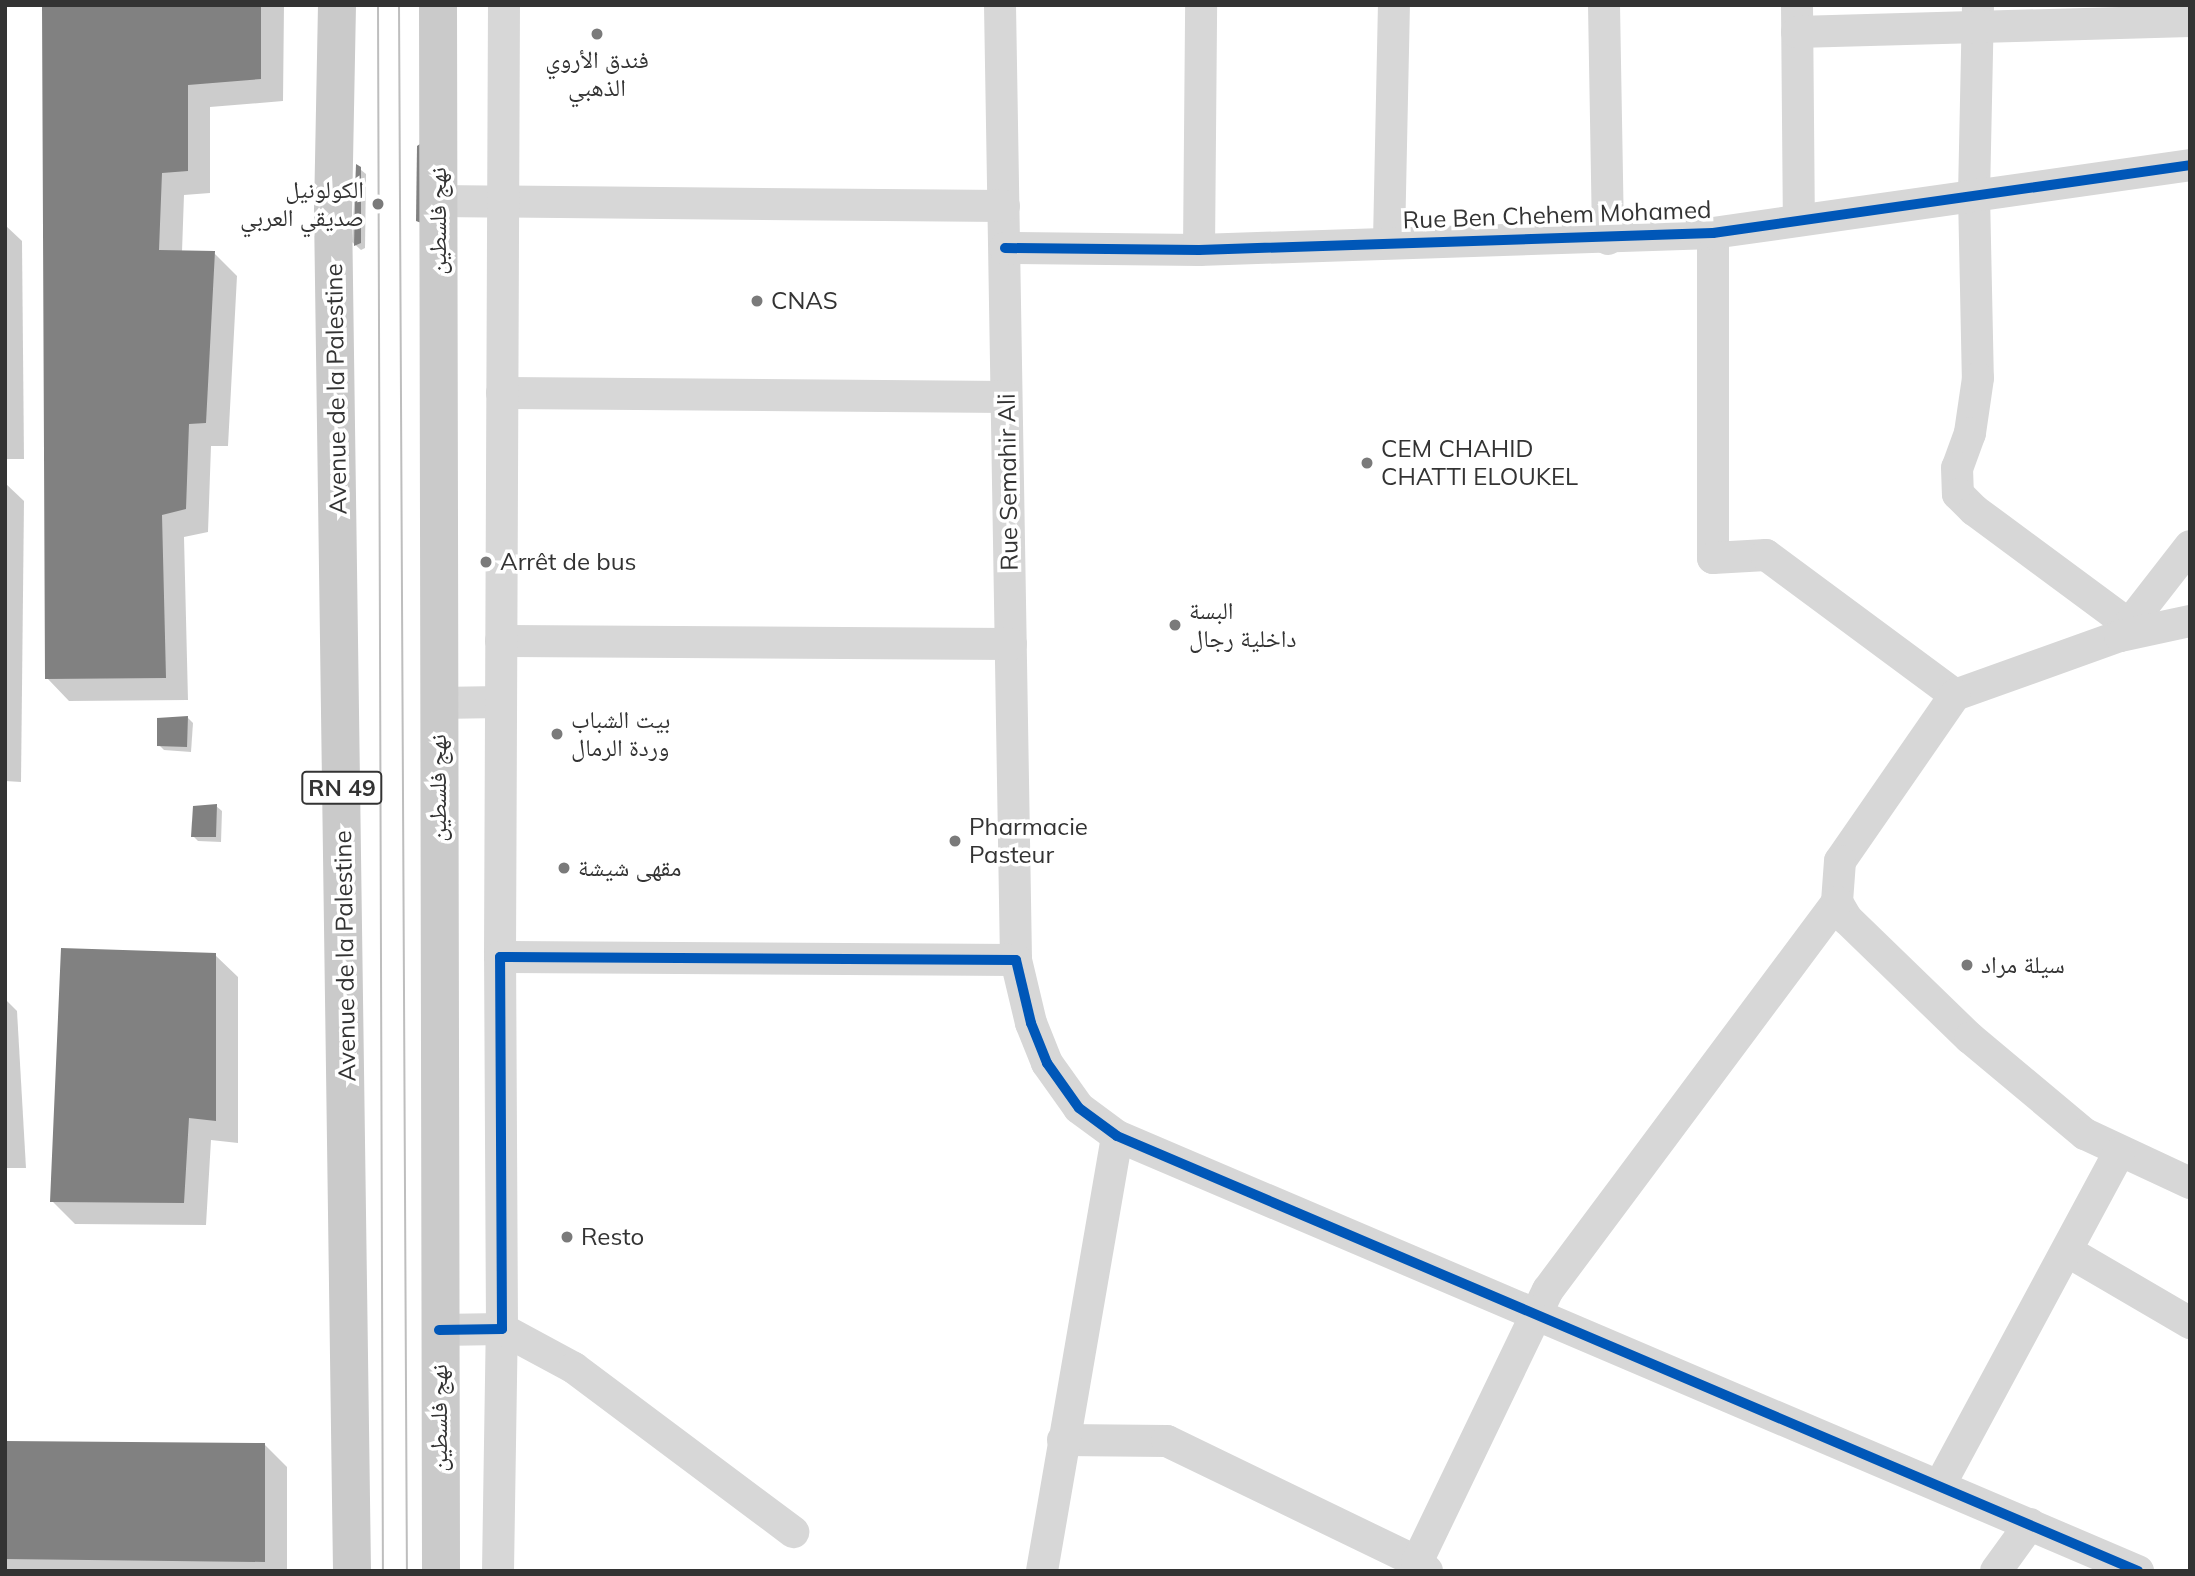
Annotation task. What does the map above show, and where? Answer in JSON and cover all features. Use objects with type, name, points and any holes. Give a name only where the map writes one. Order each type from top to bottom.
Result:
[{"type":"main road","name":"Avenue de la Palestine","points":[[337,5],[333,210],[352,1571]]},
{"type":"main road","name":"نهج فلسطين","points":[[438,5],[441,1571]]},
{"type":"street","points":[[498,1571],[502,1329],[500,957],[504,5]]},
{"type":"street","name":"Rue Semahir Ali","points":[[1000,5],[1016,960],[1031,1023],[1047,1063],[1079,1108],[1117,1136],[1536,1318],[1940,1485],[2138,1571]]},
{"type":"street","points":[[1199,250],[1201,5]]},
{"type":"street","points":[[1389,241],[1394,5]]},
{"type":"street","points":[[1604,5],[1608,239]]},
{"type":"street","points":[[1978,16],[1973,194],[1978,378],[1970,433],[1957,468],[1958,494],[1974,510],[2124,630]]},
{"type":"street","points":[[1798,220],[1797,19],[1978,16],[2190,21]]},
{"type":"street","name":"Rue Ben Chehem Mohamed","points":[[1005,248],[1199,250],[1389,241],[1608,239],[1713,233],[2190,165]]},
{"type":"street","points":[[438,201],[1004,206]]},
{"type":"street","points":[[1713,233],[1713,558],[1766,555],[1955,695]]},
{"type":"street","points":[[502,393],[1006,397]]},
{"type":"street","points":[[2124,630],[2190,546]]},
{"type":"street","points":[[1063,1440],[1167,1441],[1419,1568],[1548,1290],[1620,1189],[1837,902],[1840,861],[1955,695],[2124,630],[2190,621]]},
{"type":"street","points":[[501,641],[1011,644]]},
{"type":"street","points":[[438,703],[501,702]]},
{"type":"street","points":[[1837,902],[1847,919],[1970,1038],[2085,1134],[2119,1153],[2190,1183]]},
{"type":"street","points":[[500,957],[1016,960]]},
{"type":"street","points":[[1042,1571],[1117,1136]]},
{"type":"street","points":[[1940,1485],[2119,1153]]},
{"type":"street","points":[[2067,1251],[2190,1323]]},
{"type":"street","points":[[439,1330],[502,1329],[574,1368],[793,1532]]},
{"type":"street","points":[[1996,1571],[2030,1524]]},
{"type":"building","points":[[42,5],[261,5],[261,79],[188,85],[188,171],[162,173],[159,250],[215,251],[206,423],[189,424],[186,509],[162,515],[166,678],[45,679]]},
{"type":"building","points":[[423,142],[424,224],[416,221],[417,146]]},
{"type":"building","points":[[356,164],[361,167],[361,243],[354,246]]},
{"type":"building","points":[[188,716],[187,747],[157,746],[157,718]]},
{"type":"building","points":[[217,804],[216,837],[191,837],[193,806]]},
{"type":"building","points":[[61,948],[216,953],[216,1121],[189,1118],[184,1203],[50,1202]]},
{"type":"building","points":[[5,1441],[265,1443],[265,1562],[5,1559]]},
{"type":"tram line","points":[[378,5],[383,1571]]},
{"type":"tram line","points":[[399,5],[407,1571]]},
{"type":"cycle path","points":[[1005,248],[1199,250],[1713,233],[2190,165]]},
{"type":"cycle path","points":[[439,1330],[502,1329],[500,957],[1016,960],[1031,1023],[1047,1063],[1079,1108],[1117,1136],[2138,1571]]},
{"type":"place","name":"فندق الأروي الذهبي","points":[[597,34]]},
{"type":"place","name":"الكولونيل صديقي العربي","points":[[378,204]]},
{"type":"place","name":"CNAS","points":[[757,301]]},
{"type":"place","name":"CEM CHAHID CHATTI ELOUKEL","points":[[1367,463]]},
{"type":"place","name":"Arrêt de bus","points":[[486,562]]},
{"type":"place","name":"البسة داخلية رجال","points":[[1175,625]]},
{"type":"place","name":"بيت الشباب وردة الرمال","points":[[557,734]]},
{"type":"place","name":"Pharmacie Pasteur","points":[[955,841]]},
{"type":"place","name":"مقهى شيشة","points":[[564,868]]},
{"type":"place","name":"سيلة مراد","points":[[1967,965]]},
{"type":"place","name":"Resto","points":[[567,1237]]}]
